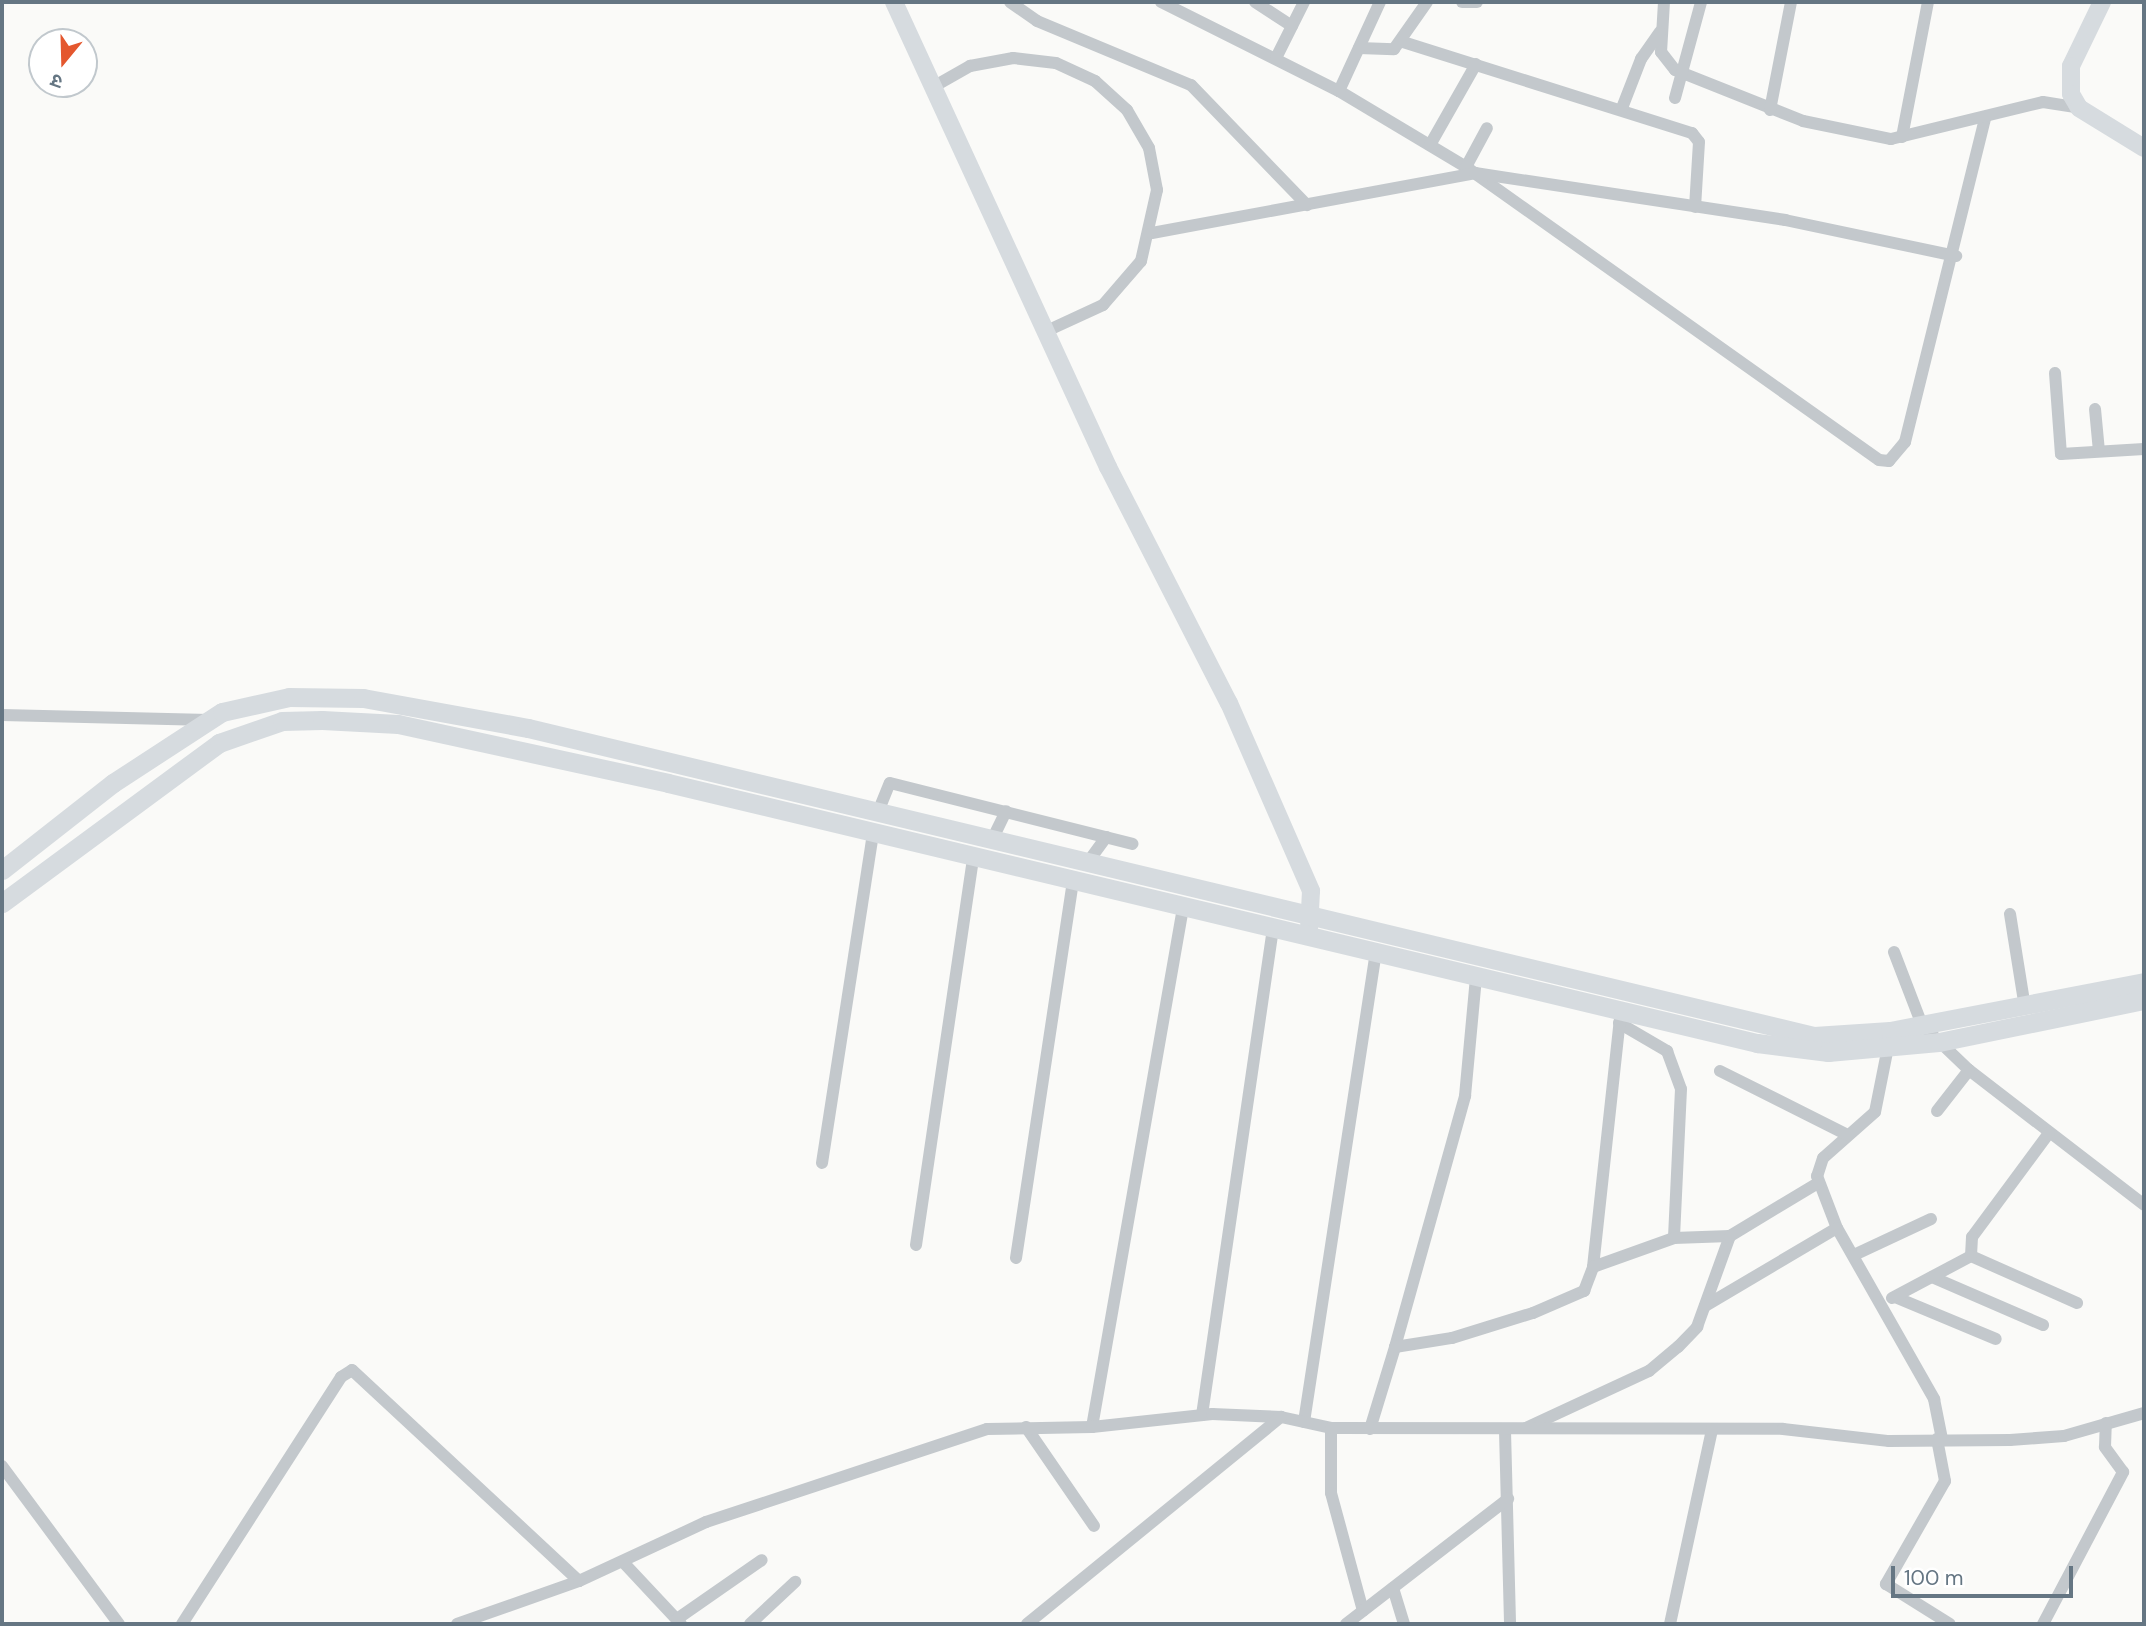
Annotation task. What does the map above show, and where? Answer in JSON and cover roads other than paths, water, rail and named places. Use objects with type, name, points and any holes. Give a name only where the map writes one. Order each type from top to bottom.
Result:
[{"type":"main road","points":[[2,870],[113,783],[210,720],[257,701],[289,697],[404,703],[1088,862],[1309,928],[1376,953],[1476,976],[1620,1016],[1758,1043],[1828,1052],[1939,1042],[2144,1000]]},
{"type":"main road","points":[[2,903],[219,743],[282,720],[398,724],[873,834],[1273,931],[1309,928],[1448,952],[1814,1036],[1922,1026],[2025,1008],[2144,982]]},
{"type":"main road","points":[[1010,867],[1015,845]]},
{"type":"street","points":[[894,2],[1049,330],[1108,467],[1229,703],[1311,891],[1309,928]]},
{"type":"street","points":[[1010,2],[1037,21],[1191,85],[1307,205]]},
{"type":"street","points":[[1161,2],[1339,91],[1470,170],[1879,460],[1889,461],[1905,442],[1956,256],[1985,118]]},
{"type":"street","points":[[1255,2],[1292,26]]},
{"type":"street","points":[[1276,58],[1304,2]]},
{"type":"street","points":[[1339,91],[1380,2]]},
{"type":"street","points":[[1359,48],[1381,53],[1403,42],[1427,2]]},
{"type":"street","points":[[1462,2],[1477,2]]},
{"type":"street","points":[[1664,2],[1660,32],[1665,59],[1683,76],[1770,110],[1866,136],[1902,137],[2043,102],[2079,108],[2144,148]]},
{"type":"street","points":[[1675,98],[1701,2]]},
{"type":"street","points":[[1770,110],[1791,2]]},
{"type":"street","points":[[1902,137],[1928,2]]},
{"type":"street","points":[[2079,108],[2071,66],[2096,4]]},
{"type":"street","points":[[1622,108],[1641,59],[1660,32]]},
{"type":"street","points":[[1403,42],[1622,108],[1697,136],[1695,207]]},
{"type":"street","points":[[933,88],[970,66],[1013,58],[1056,63],[1096,81],[1127,110],[1149,148],[1157,190],[1152,233],[1135,269],[1103,305],[1049,330]]},
{"type":"street","points":[[1430,145],[1476,64]]},
{"type":"street","points":[[1470,170],[1487,128]]},
{"type":"street","points":[[1152,233],[1307,205],[1470,170],[1695,207],[1956,256]]},
{"type":"street","points":[[2054,373],[2058,452],[2144,449]]},
{"type":"street","points":[[2095,409],[2099,451]]},
{"type":"street","points":[[2,715],[210,720]]},
{"type":"street","points":[[878,812],[890,783],[1132,844]]},
{"type":"street","points":[[992,840],[1006,811]]},
{"type":"street","points":[[822,1163],[873,834]]},
{"type":"street","points":[[1088,862],[1107,837]]},
{"type":"street","points":[[916,1245],[973,858]]},
{"type":"street","points":[[1016,1258],[1073,883]]},
{"type":"street","points":[[1091,1427],[1183,908]]},
{"type":"street","points":[[2010,914],[2025,1008]]},
{"type":"street","points":[[1202,1415],[1273,931]]},
{"type":"street","points":[[1894,952],[1922,1026],[1969,1070],[2144,1205]]},
{"type":"street","points":[[1304,1422],[1376,953]]},
{"type":"street","points":[[1370,1429],[1465,1096],[1476,976]]},
{"type":"street","points":[[1395,1347],[1452,1338],[1533,1313],[1584,1291],[1593,1267],[1620,1016]]},
{"type":"street","points":[[1620,1016],[1667,1051],[1681,1089],[1674,1238]]},
{"type":"street","points":[[1888,1047],[1875,1112],[1823,1158],[1818,1183],[1837,1228],[1854,1255],[1889,1299],[1934,1399],[1945,1481],[1886,1584],[1950,1624]]},
{"type":"street","points":[[1937,1111],[1969,1070]]},
{"type":"street","points":[[1720,1071],[1848,1135]]},
{"type":"street","points":[[1971,1256],[1972,1237],[2049,1133]]},
{"type":"street","points":[[1593,1267],[1674,1238],[1730,1236],[1818,1183]]},
{"type":"street","points":[[1854,1255],[1931,1219]]},
{"type":"street","points":[[1704,1306],[1837,1228]]},
{"type":"street","points":[[1520,1431],[1649,1371],[1697,1327],[1730,1236]]},
{"type":"street","points":[[1889,1299],[1971,1256]]},
{"type":"street","points":[[1971,1256],[2077,1303]]},
{"type":"street","points":[[1932,1277],[2043,1325]]},
{"type":"street","points":[[1889,1299],[1996,1339]]},
{"type":"street","points":[[182,1624],[341,1377],[352,1370],[579,1581]]},
{"type":"street","points":[[457,1624],[579,1581],[770,1501],[987,1429],[1091,1427],[1202,1415],[1281,1417],[1331,1428],[1505,1431],[1712,1429],[1939,1439],[2064,1436],[2144,1413]]},
{"type":"street","points":[[1027,1624],[1281,1417]]},
{"type":"street","points":[[2043,1624],[2123,1472],[2105,1447],[2106,1423]]},
{"type":"street","points":[[1026,1427],[1094,1526]]},
{"type":"street","points":[[1331,1428],[1331,1493],[1363,1611]]},
{"type":"street","points":[[1670,1624],[1712,1429]]},
{"type":"street","points":[[1505,1431],[1510,1624]]},
{"type":"street","points":[[2,1466],[119,1624]]},
{"type":"street","points":[[1346,1624],[1508,1499]]},
{"type":"street","points":[[623,1562],[679,1622],[762,1560]]},
{"type":"street","points":[[750,1624],[795,1582]]},
{"type":"street","points":[[1393,1588],[1404,1624]]}]
